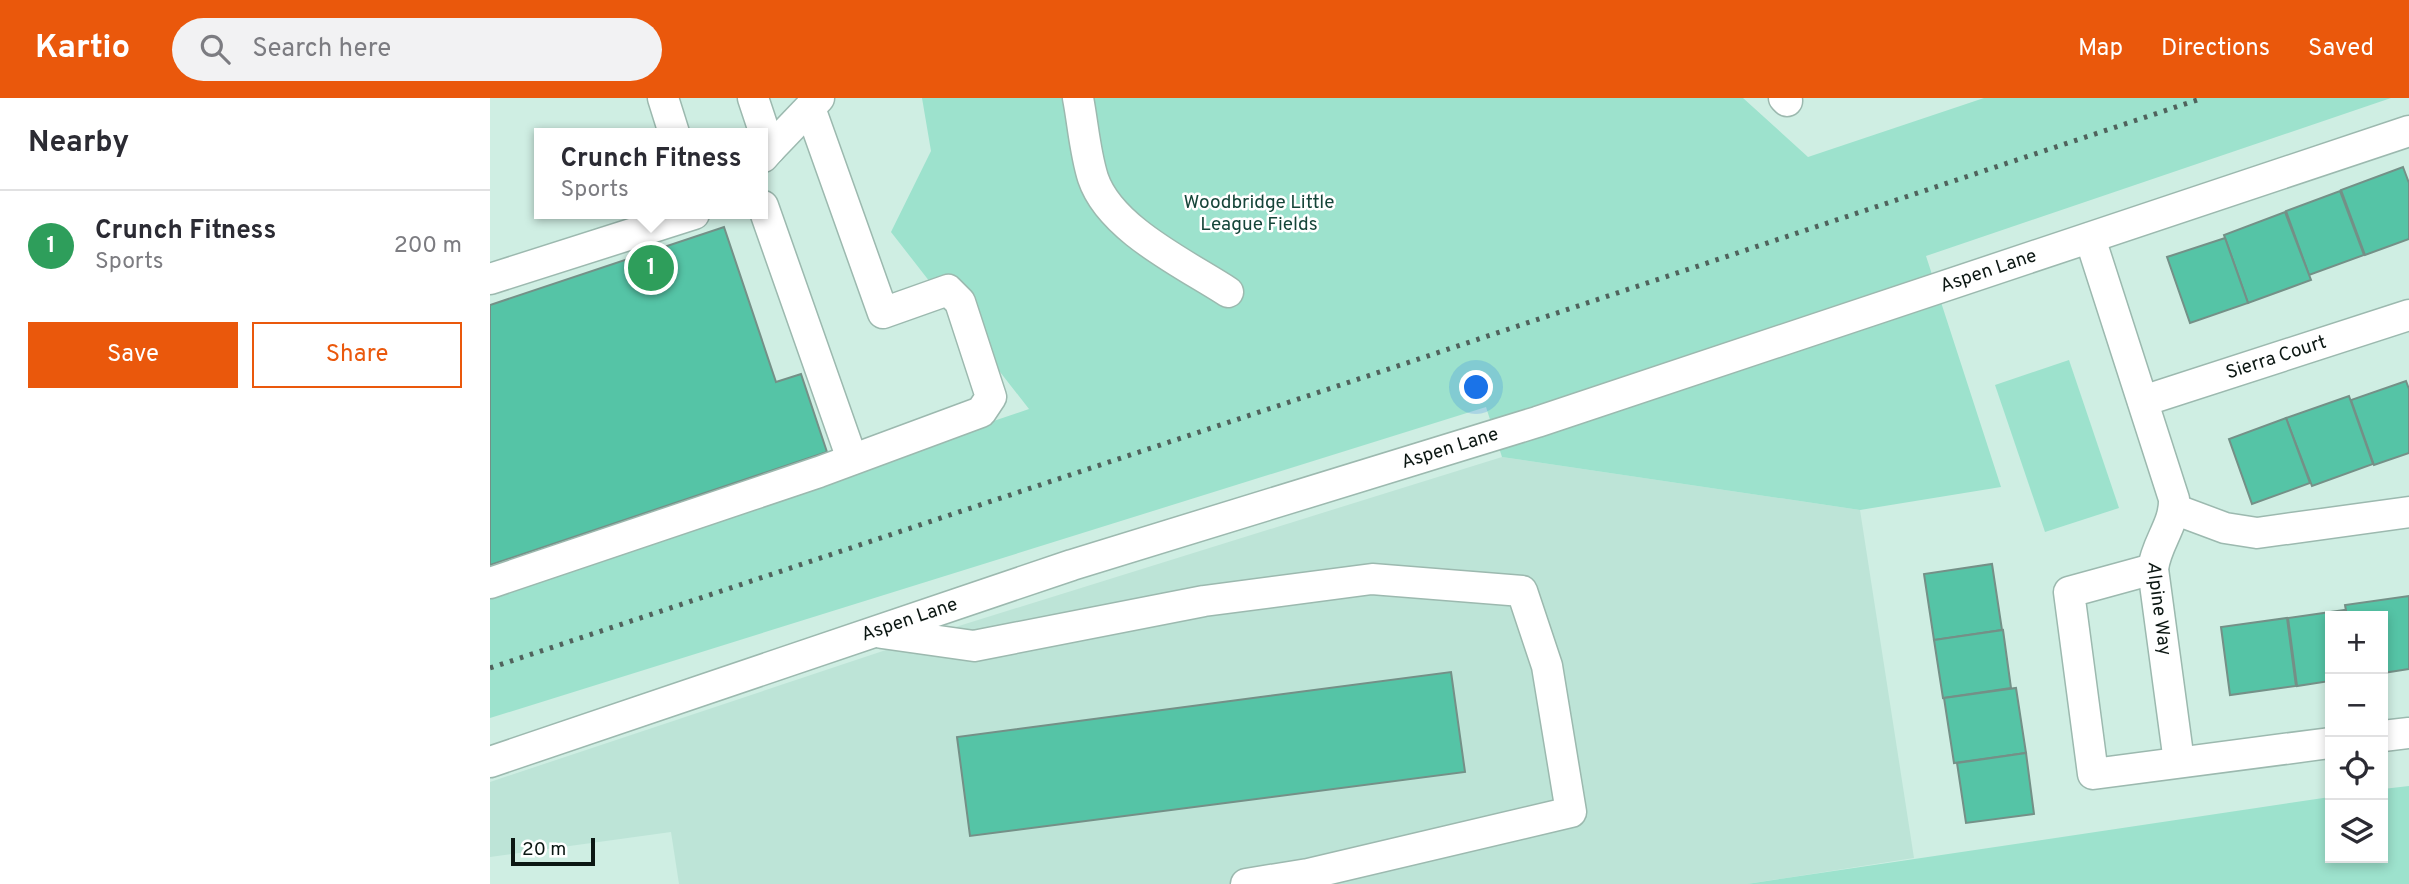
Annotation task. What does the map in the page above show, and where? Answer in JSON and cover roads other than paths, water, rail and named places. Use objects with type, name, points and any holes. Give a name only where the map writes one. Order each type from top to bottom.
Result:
[{"type":"street","points":[[663,98],[672,128]]},
{"type":"street","points":[[753,98],[760,128]]},
{"type":"street","points":[[1079,98],[1093,178],[1118,216],[1135,232],[1228,292]]},
{"type":"street","points":[[490,583],[843,463],[981,412],[991,397],[960,302],[948,290],[883,313],[815,103],[768,151]]},
{"type":"street","name":"Aspen Lane","points":[[490,762],[1200,524],[1537,422],[2409,131]]},
{"type":"street","points":[[490,279],[678,219]]},
{"type":"street","points":[[767,219],[843,463]]},
{"type":"street","points":[[2090,238],[2172,487],[2174,509],[2225,528],[2257,533],[2409,512]]},
{"type":"street","name":"Sierra Court","points":[[2143,401],[2409,315]]},
{"type":"street","name":"Alpine Way","points":[[2174,509],[2157,549],[2153,569],[2179,762]]},
{"type":"street","points":[[2153,569],[2069,592],[2094,774],[2325,744]]},
{"type":"street","points":[[875,632],[974,646],[1204,601],[1372,579],[1522,591],[1547,666],[1571,813],[1308,874],[1246,884]]},
{"type":"street","points":[[2388,735],[2409,733]]},
{"type":"railway","points":[[490,668],[2203,98]]},
{"type":"place","name":"Crunch Fitness","points":[[651,268]]},
{"type":"park label","name":"Woodbridge Little League Fields","points":[[1259,214]]}]
